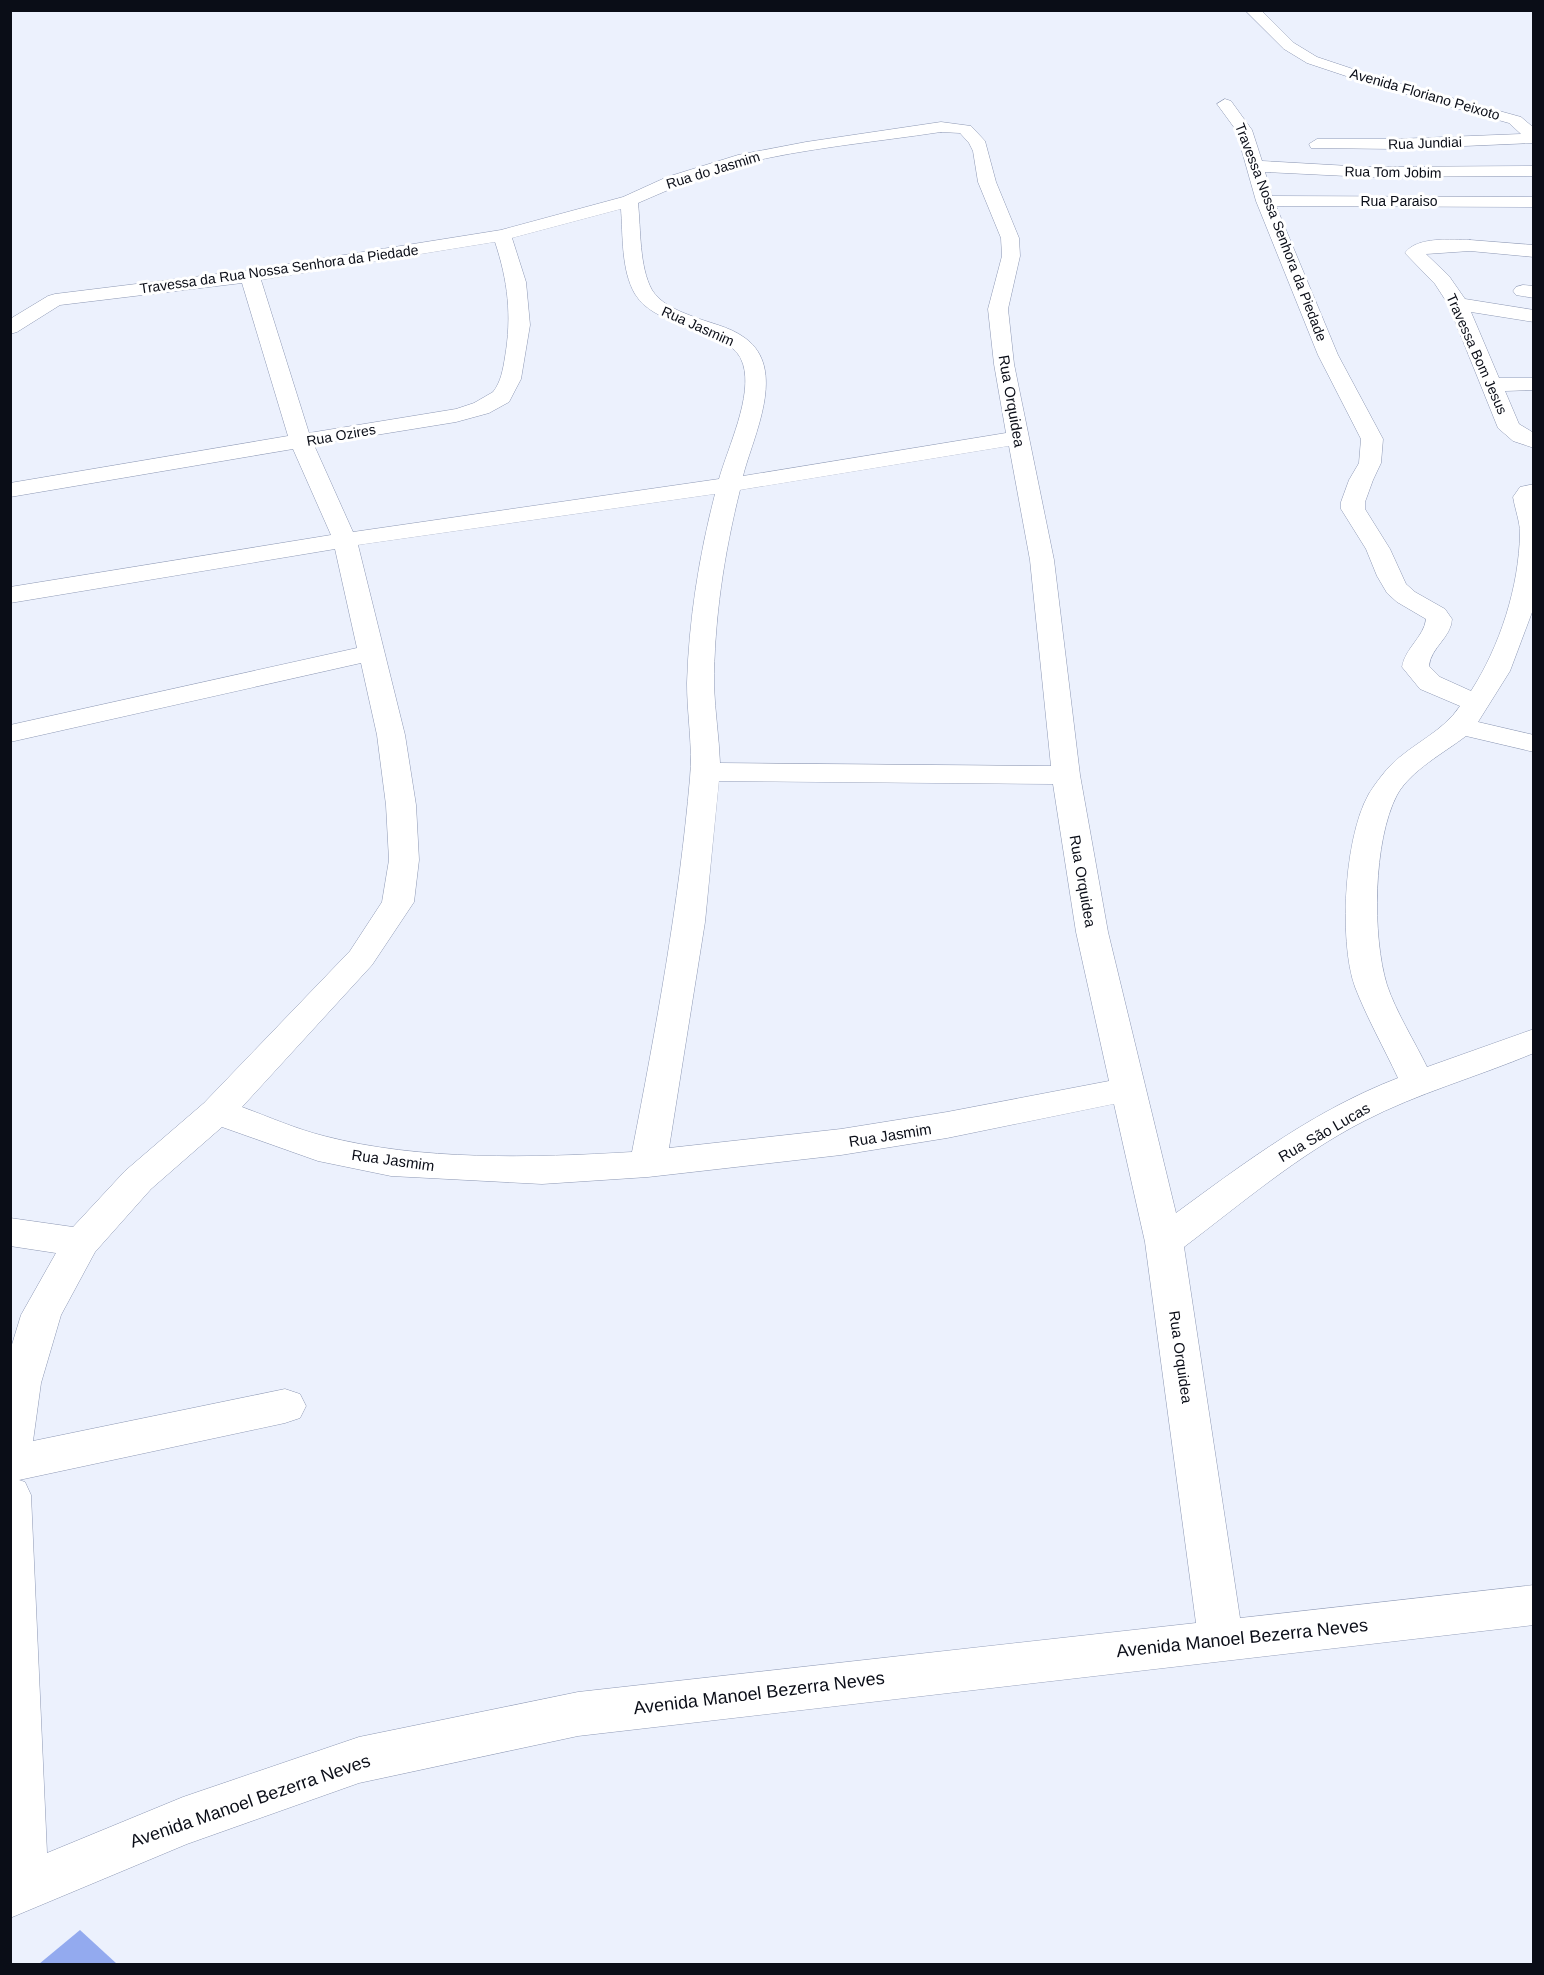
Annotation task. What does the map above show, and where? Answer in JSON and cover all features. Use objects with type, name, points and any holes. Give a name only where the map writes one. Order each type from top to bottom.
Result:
[{"type":"street","name":"Avenida Floriano Peixoto","points":[[1252,10],[1289,46],[1312,60],[1378,82],[1515,120],[1533,137]]},
{"type":"street","name":"Travessa Nossa Senhora da Piedade","points":[[1225,104],[1244,130],[1265,201],[1328,355],[1372,439],[1370,463],[1361,480],[1353,508],[1378,549],[1396,588],[1406,597],[1436,614],[1439,619],[1438,628],[1415,658],[1416,667],[1430,683],[1469,714]]},
{"type":"street","points":[[1515,120],[1533,122]]},
{"type":"street","name":"Rua do Jasmim","points":[[502,235],[628,201],[710,168],[771,153],[941,127],[965,129]]},
{"type":"street","name":"Rua Orquidea","points":[[965,129],[973,135],[981,151],[987,183],[1010,238],[1011,256],[998,309],[1004,363],[1042,560],[1066,775],[1092,932],[1164,1242],[1221,1640]]},
{"type":"street","name":"Rua Jundiai","points":[[1317,144],[1396,144],[1533,137]]},
{"type":"street","name":"Rua Tom Jobim","points":[[1253,166],[1367,172],[1533,171]]},
{"type":"street","name":"Rua Jasmim","points":[[628,201],[638,279],[644,293],[652,304],[681,320],[727,338],[747,351],[753,358],[756,386],[729,485],[713,557],[702,642],[701,704],[706,772],[693,904],[648,1164]]},
{"type":"street","name":"Rua Paraiso","points":[[1265,201],[1533,202]]},
{"type":"street","points":[[1401,201],[1416,216]]},
{"type":"street","points":[[1511,202],[1528,231]]},
{"type":"street","points":[[1431,231],[1446,246],[1533,250]]},
{"type":"street","name":"Travessa da Rua Nossa Senhora da Piedade","points":[[10,328],[55,300],[250,276],[502,235]]},
{"type":"street","name":"Rua Ozires","points":[[10,490],[449,416],[491,404],[503,396],[513,369],[521,330],[520,297],[516,273],[502,235]]},
{"type":"street","name":"Travessa Bom Jesus","points":[[1446,246],[1415,251],[1416,257],[1442,280],[1458,304],[1476,353],[1493,386],[1522,429]]},
{"type":"street","points":[[10,1457],[21,1383],[41,1315],[81,1242],[138,1180],[217,1112],[361,958],[398,902],[404,860],[401,806],[391,735],[372,653],[345,540],[301,442],[250,276]]},
{"type":"street","points":[[1458,304],[1533,316]]},
{"type":"street","points":[[1493,386],[1533,384]]},
{"type":"street","points":[[10,595],[345,540],[729,485],[1018,438]]},
{"type":"street","points":[[1418,1084],[1371,985],[1362,932],[1362,885],[1370,832],[1383,794],[1401,771],[1469,714],[1497,671],[1524,598],[1532,532],[1525,497],[1531,491]]},
{"type":"street","points":[[10,734],[372,653]]},
{"type":"street","points":[[1469,714],[1533,744]]},
{"type":"street","points":[[706,772],[1066,775]]},
{"type":"street","name":"Rua São Lucas","points":[[1164,1242],[1298,1144],[1351,1113],[1418,1084],[1482,1062],[1533,1040]]},
{"type":"street","name":"Rua Jasmim","points":[[217,1112],[318,1148],[391,1163],[542,1171],[648,1164],[889,1135],[1128,1089]]},
{"type":"street","points":[[10,1232],[81,1242]]},
{"type":"street","points":[[10,1464],[285,1406]]},
{"type":"street","points":[[10,1495],[17,1890]]},
{"type":"street","name":"Avenida Manoel Bezerra Neves","points":[[17,1890],[183,1821],[359,1760],[578,1714],[1533,1605]]},
{"type":"shaded area","points":[[80,1930],[117,1964],[39,1964]]}]
